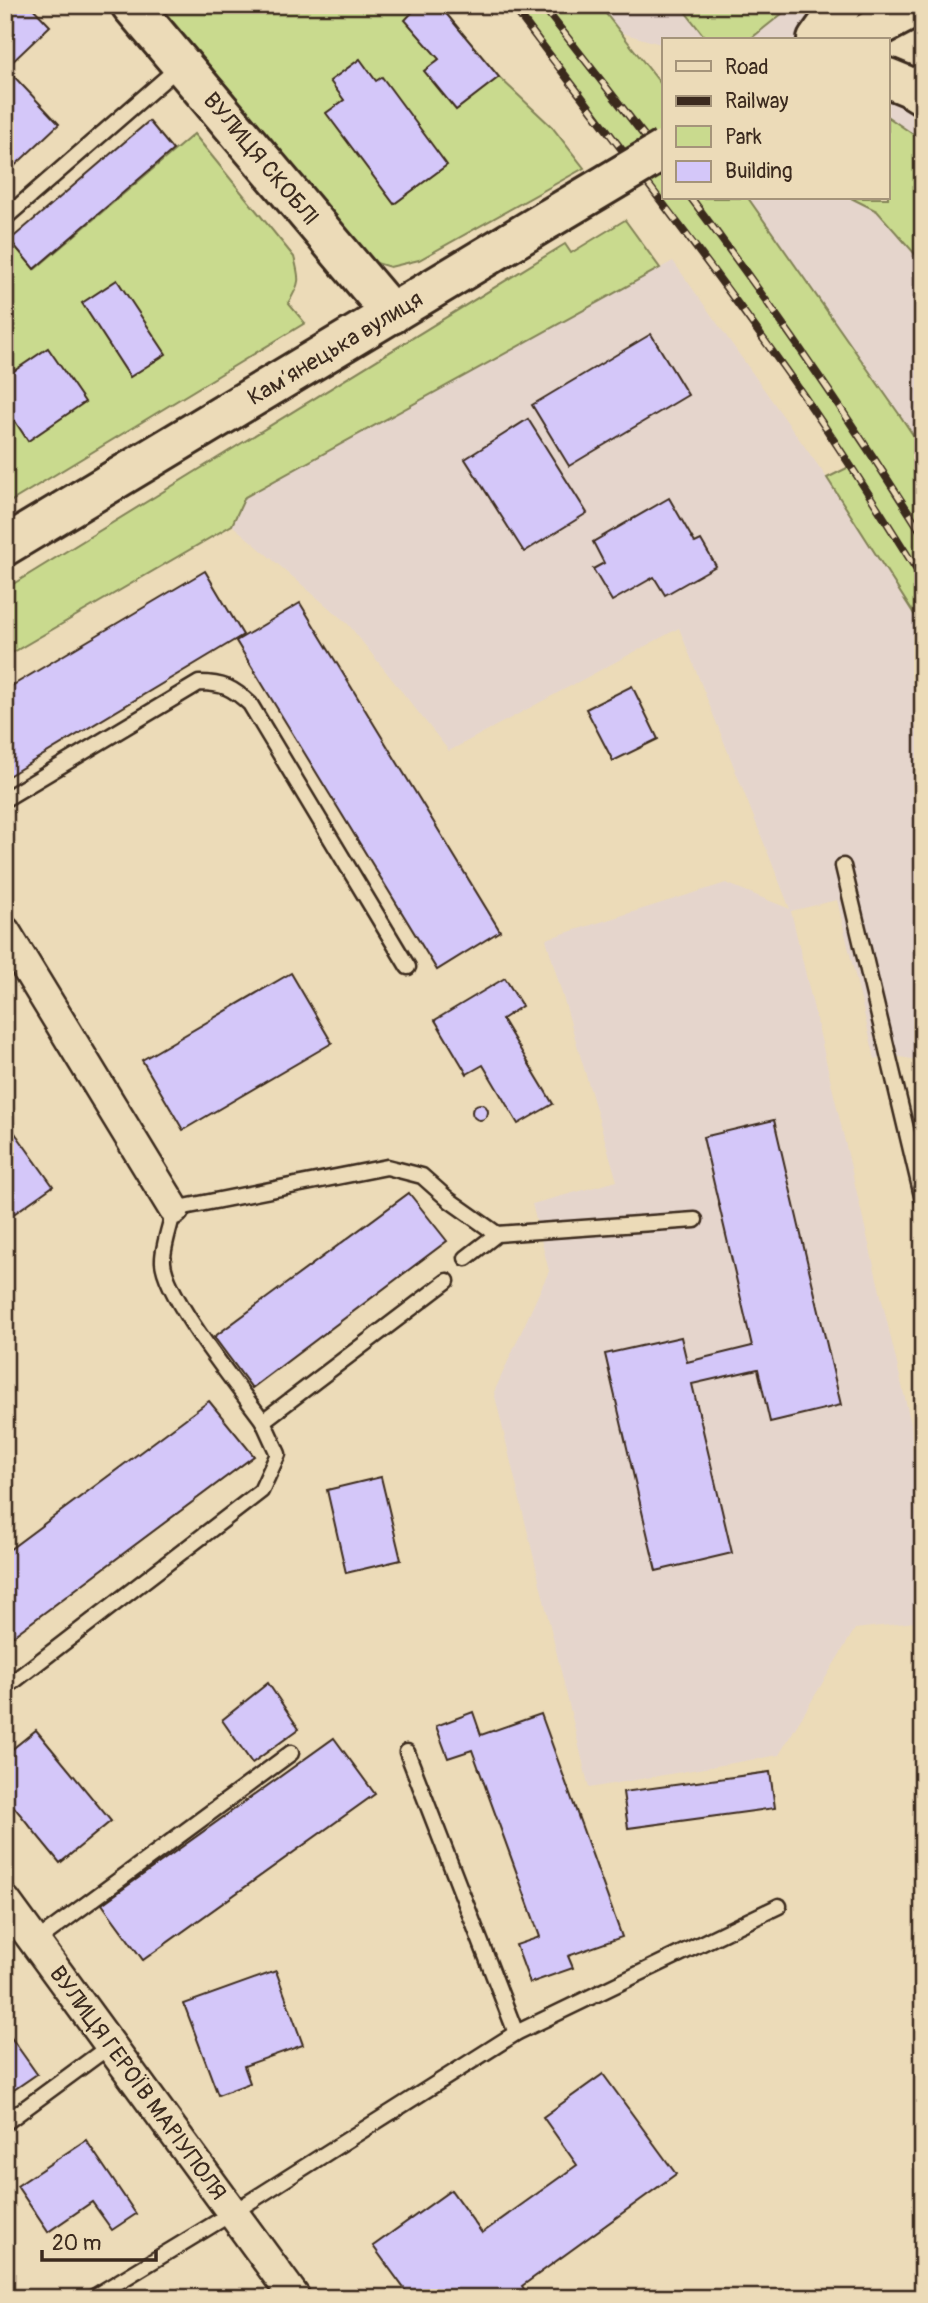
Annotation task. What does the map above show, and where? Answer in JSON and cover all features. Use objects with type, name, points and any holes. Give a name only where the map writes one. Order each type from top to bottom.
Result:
[{"type":"main road","name":"ВУЛИЦЯ СКОБЛІ","points":[[131,5],[392,314]]},
{"type":"main road","points":[[818,38],[842,5]]},
{"type":"main road","points":[[858,38],[920,5]]},
{"type":"main road","points":[[890,79],[923,95]]},
{"type":"main road","name":"Камʼянецька вулиця","points":[[5,545],[662,151]]},
{"type":"street","points":[[5,932],[174,1209]]},
{"type":"street","name":"ВУЛИЦЯ ГЕРОЇВ МАРІУПОЛЯ","points":[[5,1901],[295,2298]]},
{"type":"lane","points":[[5,218],[182,64]]},
{"type":"lane","points":[[5,799],[199,683],[220,683],[250,704],[408,967]]},
{"type":"lane","points":[[844,866],[923,1200]]},
{"type":"lane","points":[[5,1688],[261,1491],[278,1454],[263,1422],[181,1306],[169,1283],[163,1262],[174,1209],[387,1167],[422,1176],[449,1200],[497,1234]]},
{"type":"lane","points":[[466,1258],[497,1234],[695,1220]]},
{"type":"lane","points":[[263,1422],[447,1282]]},
{"type":"lane","points":[[407,1752],[516,2033]]},
{"type":"lane","points":[[35,1942],[291,1753]]},
{"type":"lane","points":[[92,2298],[232,2213],[516,2033],[779,1906]]},
{"type":"lane","points":[[5,2123],[111,2045]]},
{"type":"shaded area","points":[[599,5],[820,5],[809,38],[662,38],[662,44],[622,33]]},
{"type":"shaded area","points":[[890,100],[912,109],[923,123],[923,450],[749,200],[890,200]]},
{"type":"shaded area","points":[[673,261],[827,478],[923,628],[923,1061],[889,1055],[875,1059],[837,900],[791,911],[911,1424],[923,1621],[855,1629],[779,1755],[589,1788],[494,1392],[549,1271],[532,1204],[617,1181],[546,939],[726,883],[790,909],[679,628],[449,751],[348,624],[232,525],[245,497]]},
{"type":"green space","points":[[159,5],[439,5],[499,77],[552,127],[584,168],[419,260],[390,267],[373,262]]},
{"type":"green space","points":[[512,5],[599,5],[662,85],[662,200],[749,200],[923,450],[923,628],[827,478],[851,466],[642,176]]},
{"type":"green space","points":[[680,5],[793,5],[752,38],[705,38]]},
{"type":"green space","points":[[890,118],[923,141],[923,263],[877,211],[855,200],[890,200]]},
{"type":"green space","points":[[194,134],[294,257],[298,281],[288,303],[305,323],[5,505],[5,235],[35,269]]},
{"type":"green space","points":[[625,220],[660,268],[245,497],[232,525],[5,657],[5,589],[565,244],[571,253]]},
{"type":"building","points":[[5,5],[30,5],[50,26],[5,69]]},
{"type":"building","points":[[419,5],[439,5],[499,77],[456,110],[424,71],[439,59],[405,20]]},
{"type":"building","points":[[360,59],[376,81],[382,77],[447,165],[394,204],[326,113],[344,100],[330,81]]},
{"type":"building","points":[[5,69],[59,124],[5,175]]},
{"type":"building","points":[[149,121],[173,150],[34,269],[10,240]]},
{"type":"building","points":[[117,280],[166,354],[130,377],[82,303]]},
{"type":"building","points":[[651,334],[688,395],[569,466],[532,405]]},
{"type":"building","points":[[48,348],[85,402],[28,441],[5,406],[5,377]]},
{"type":"building","points":[[528,419],[587,513],[524,552],[465,459]]},
{"type":"building","points":[[669,498],[695,543],[701,540],[716,566],[665,595],[654,577],[612,601],[593,569],[604,563],[593,542]]},
{"type":"building","points":[[205,571],[243,635],[5,778],[5,690]]},
{"type":"building","points":[[300,603],[500,931],[437,970],[236,641]]},
{"type":"building","points":[[632,686],[658,739],[613,761],[586,709]]},
{"type":"building","points":[[291,973],[332,1043],[183,1130],[142,1060]]},
{"type":"building","points":[[505,978],[522,1006],[502,1019],[553,1104],[518,1124],[483,1065],[467,1074],[435,1020]]},
{"type":"building","points":[[477,1104],[483,1104],[488,1112],[486,1118],[477,1120],[472,1115],[472,1109]]},
{"type":"building","points":[[5,1119],[53,1186],[5,1220]]},
{"type":"building","points":[[774,1120],[841,1405],[770,1422],[758,1369],[692,1384],[732,1553],[656,1571],[605,1354],[681,1337],[687,1362],[752,1346],[703,1137]]},
{"type":"building","points":[[409,1193],[447,1241],[252,1388],[214,1337]]},
{"type":"building","points":[[209,1401],[254,1456],[5,1642],[5,1553]]},
{"type":"building","points":[[381,1477],[401,1560],[346,1573],[327,1490]]},
{"type":"building","points":[[268,1683],[299,1729],[252,1763],[222,1720]]},
{"type":"building","points":[[473,1712],[481,1735],[541,1714],[622,1937],[568,1956],[573,1968],[530,1983],[516,1945],[540,1937],[472,1750],[448,1758],[436,1726]]},
{"type":"building","points":[[36,1730],[111,1821],[60,1863],[5,1796],[5,1755]]},
{"type":"building","points":[[334,1738],[375,1794],[143,1960],[102,1904]]},
{"type":"building","points":[[770,1772],[775,1808],[628,1828],[623,1792]]},
{"type":"building","points":[[276,1971],[303,2045],[244,2066],[250,2083],[218,2095],[184,2004]]},
{"type":"building","points":[[5,2029],[37,2074],[5,2096]]},
{"type":"building","points":[[603,2074],[676,2174],[522,2286],[530,2298],[411,2298],[373,2246],[451,2190],[482,2233],[577,2165],[543,2117]]},
{"type":"building","points":[[86,2140],[136,2214],[112,2230],[92,2202],[48,2232],[17,2186]]},
{"type":"building","points":[[179,2289],[185,2298],[166,2298]]},
{"type":"railway","points":[[512,5],[745,313],[834,440],[923,580]]},
{"type":"railway","points":[[542,5],[662,158]]},
{"type":"railway","points":[[692,200],[811,364],[923,535]]}]
